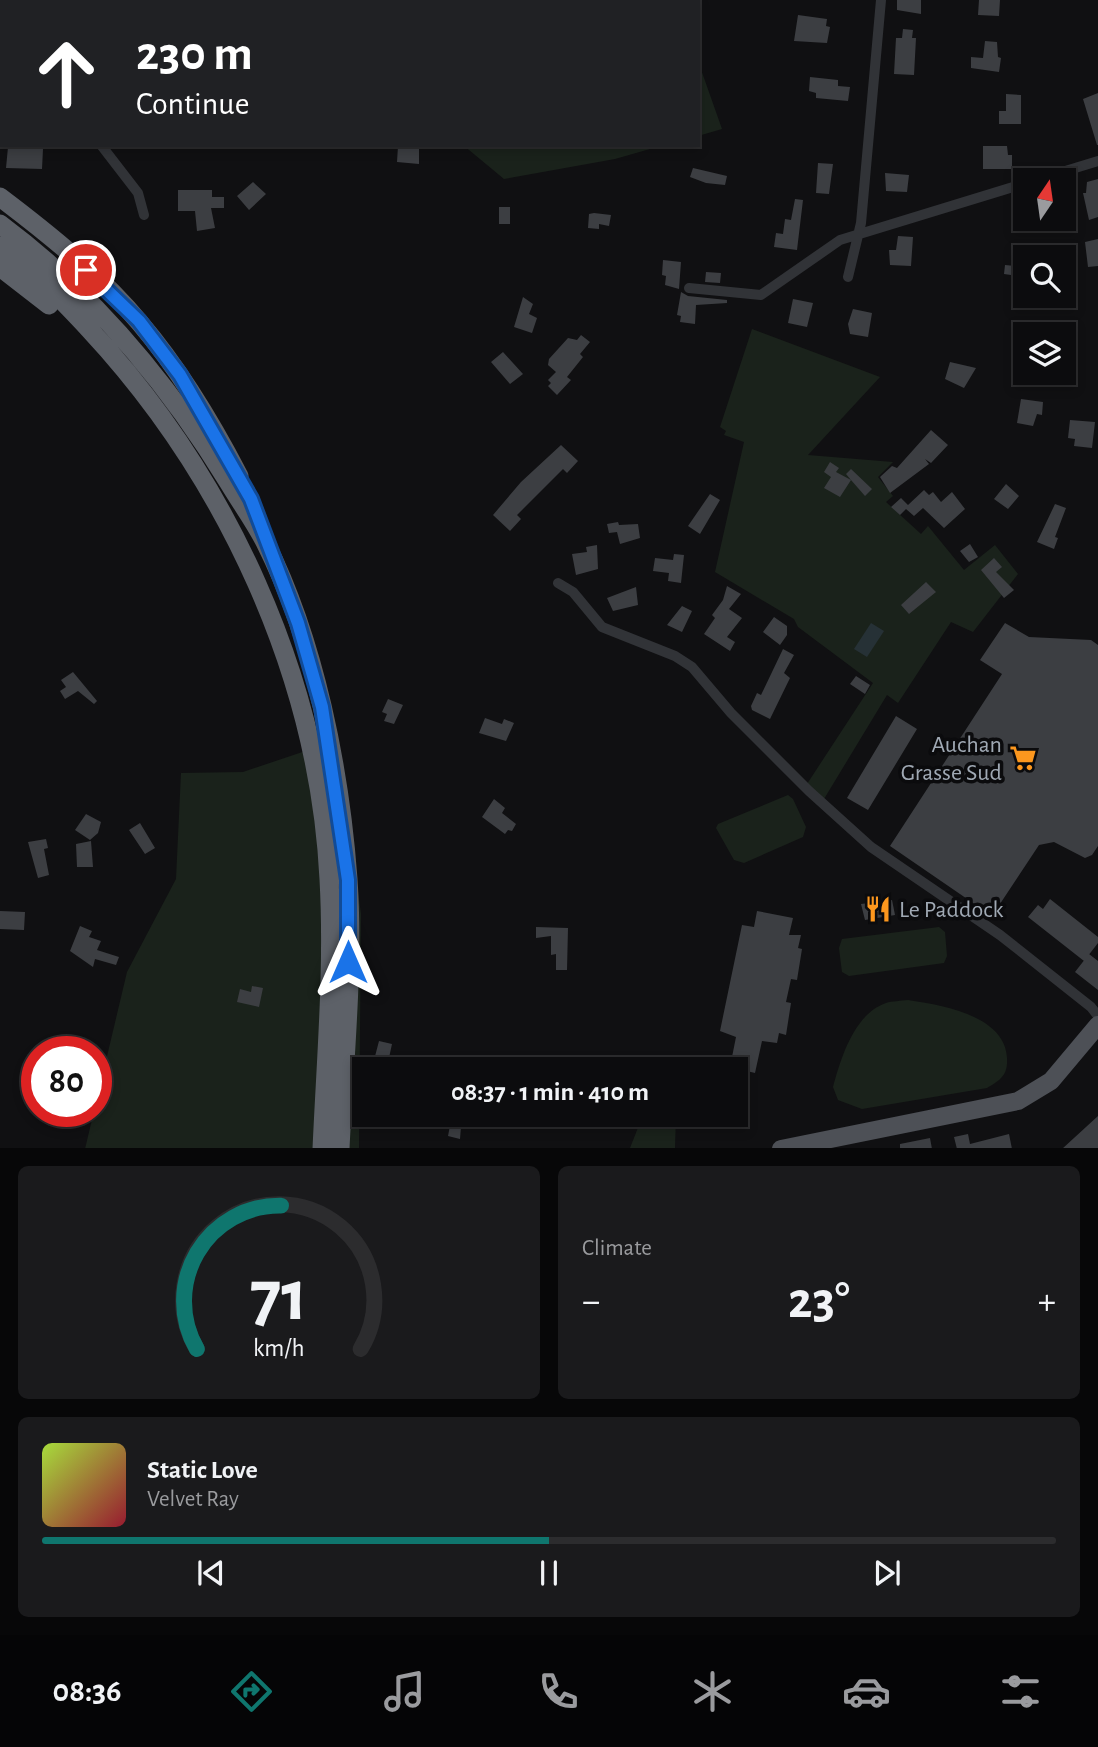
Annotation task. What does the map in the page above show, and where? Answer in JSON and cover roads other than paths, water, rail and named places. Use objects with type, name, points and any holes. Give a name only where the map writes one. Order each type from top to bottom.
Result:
[{"type":"highway","points":[[0,197],[104,286],[139,321],[158,346],[199,406],[238,473],[251,499],[265,542],[298,623],[322,707],[342,824],[348,880],[348,962],[340,1148]]},
{"type":"highway","points":[[0,224],[78,289],[139,352],[200,436],[265,542]]},
{"type":"highway","points":[[0,246],[65,303],[120,362],[156,407],[207,486],[278,632],[303,711],[329,878],[330,965],[322,1148]]},
{"type":"highway","points":[[0,267],[120,362]]},
{"type":"main road","points":[[786,1148],[1018,1101],[1051,1082],[1098,1025]]},
{"type":"street","points":[[848,277],[858,234],[872,125],[881,0]]},
{"type":"street","points":[[102,147],[138,193],[144,215]]},
{"type":"street","points":[[1075,168],[1098,161]]},
{"type":"street","points":[[690,288],[761,295],[840,240],[1013,187]]},
{"type":"street","points":[[558,583],[573,593],[602,627],[675,656],[692,667],[731,713],[809,791],[871,847],[1000,934],[1091,1007],[1098,1016]]},
{"type":"place","name":"Auchan Grasse Sud","points":[[1023,758]]},
{"type":"place","name":"Le Paddock","points":[[878,909]]}]
